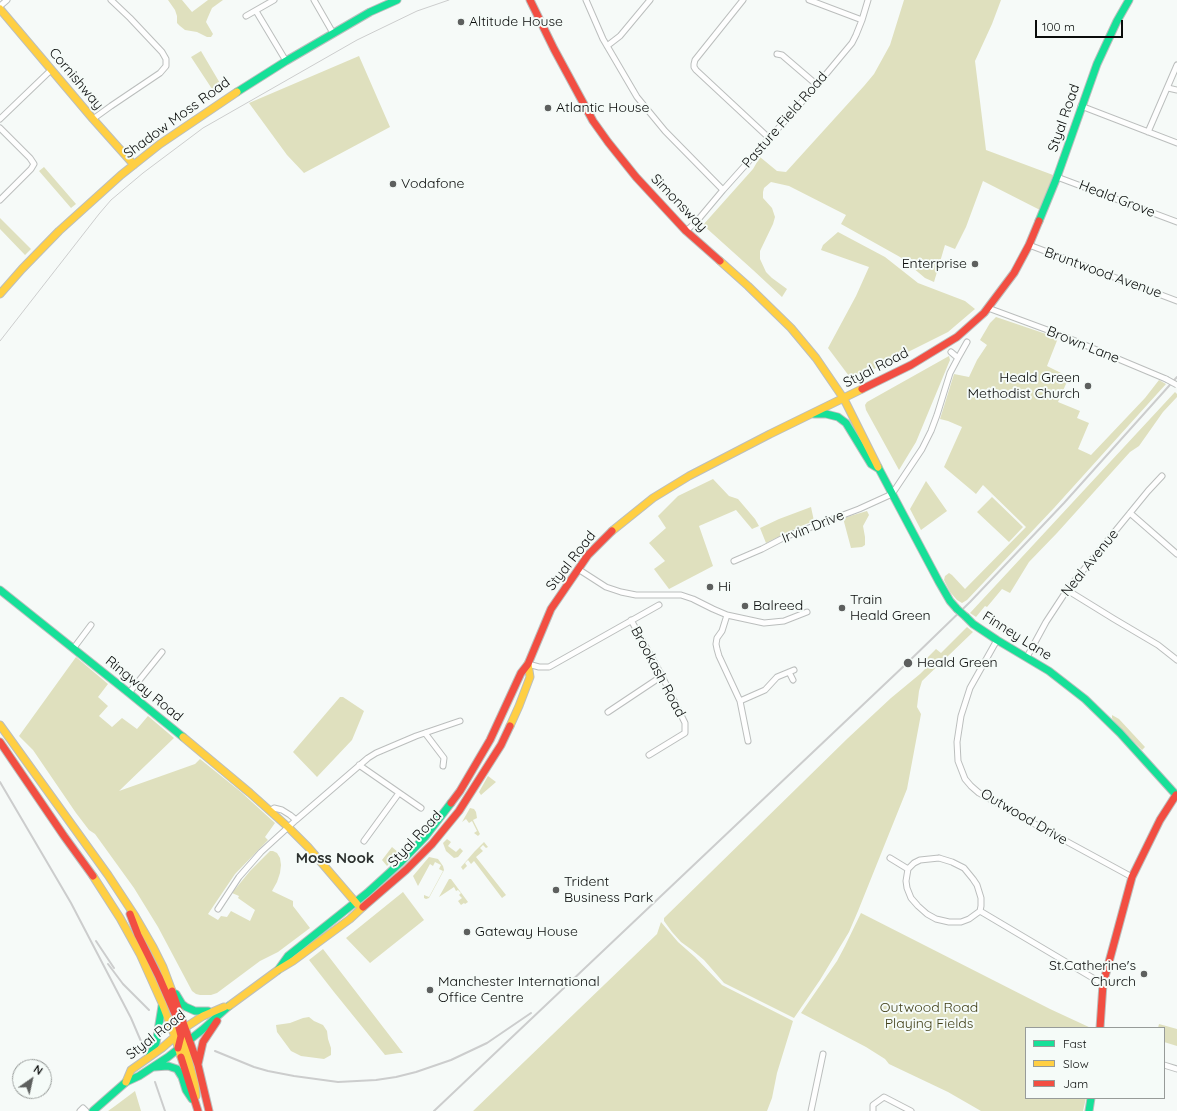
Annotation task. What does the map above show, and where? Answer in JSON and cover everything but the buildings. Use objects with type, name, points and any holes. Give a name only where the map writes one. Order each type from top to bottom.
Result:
[{"type":"main road","name":"Shadow Moss Road","points":[[0,294],[59,231],[109,185],[160,144],[218,104],[286,61],[370,12],[397,0]]},
{"type":"main road","name":"Simonsway","points":[[530,0],[554,49],[593,121],[608,142],[636,177],[686,230],[748,286],[791,328],[816,358],[844,399]]},
{"type":"main road","name":"Styal Road","points":[[278,970],[288,956],[367,893],[425,838],[460,791],[490,740],[521,673],[528,664],[551,609],[578,569],[610,532],[653,498],[689,476],[770,434],[911,365],[951,341],[973,324],[988,308],[1014,273],[1029,245],[1057,177],[1097,64],[1117,21],[1129,0]]},
{"type":"main road","name":"Cornishway","points":[[0,7],[51,70],[134,165]]},
{"type":"main road","name":"Finney Lane","points":[[844,399],[892,494],[950,601],[973,624],[1066,683],[1120,733],[1176,796]]},
{"type":"main road","name":"Finney Lane","points":[[812,414],[826,414],[838,417],[846,422],[871,464],[880,470]]},
{"type":"main road","name":"Ringway Road","points":[[0,590],[129,693],[270,811],[308,847],[361,909]]},
{"type":"main road","name":"Styal Road","points":[[93,1111],[126,1082],[139,1076],[168,1057],[230,1005],[278,970],[299,957],[361,909],[406,870],[432,844],[451,821],[472,791],[501,745],[530,677],[528,664]]},
{"type":"main road","points":[[0,725],[126,902],[153,947],[170,985],[183,1029],[184,1043],[197,1109]]},
{"type":"main road","points":[[0,742],[64,836],[96,879],[120,918],[140,954],[162,1003],[175,1037],[184,1043]]},
{"type":"main road","points":[[1100,1027],[1103,984],[1132,877],[1160,820],[1176,796]]},
{"type":"main road","points":[[126,902],[138,935],[183,1029],[181,1040],[198,1065],[209,1111]]},
{"type":"main road","points":[[170,985],[182,1004],[195,1011],[206,1011],[230,1005]]},
{"type":"main road","points":[[149,1057],[156,1043],[162,1003]]},
{"type":"main road","name":"Styal Road","points":[[126,1082],[131,1070],[175,1037],[183,1029],[203,1016],[230,1005]]},
{"type":"main road","points":[[198,1065],[203,1042],[212,1027],[230,1005]]},
{"type":"main road","points":[[152,1068],[168,1066],[177,1069],[182,1077],[186,1090],[197,1109]]},
{"type":"main road","points":[[1088,1111],[1091,1099]]},
{"type":"street","points":[[0,7],[7,0]]},
{"type":"street","points":[[93,119],[160,74],[166,66],[166,59],[162,52],[111,0]]},
{"type":"street","points":[[246,16],[274,0]]},
{"type":"street","points":[[314,0],[334,32]]},
{"type":"street","points":[[586,0],[607,46],[637,97],[665,131],[723,190]]},
{"type":"street","points":[[607,46],[620,36],[650,0]]},
{"type":"street","points":[[743,0],[695,60],[694,68],[769,138]]},
{"type":"street","points":[[809,0],[862,20]]},
{"type":"street","name":"Pasture Field Road","points":[[686,230],[697,221],[852,43],[862,20],[868,0]]},
{"type":"street","points":[[256,11],[286,61]]},
{"type":"street","points":[[777,54],[782,55],[817,85]]},
{"type":"street","points":[[1148,132],[1177,65]]},
{"type":"street","points":[[0,119],[51,70]]},
{"type":"street","points":[[1168,88],[1177,90]]},
{"type":"street","points":[[1081,106],[1177,144]]},
{"type":"street","points":[[0,128],[30,158],[34,164],[31,170],[0,200]]},
{"type":"street","name":"Heald Grove","points":[[1057,177],[1177,222]]},
{"type":"street","name":"Bruntwood Avenue","points":[[1029,245],[1177,301]]},
{"type":"street","name":"Brown Lane","points":[[988,308],[1061,335],[1177,385]]},
{"type":"street","points":[[892,494],[922,449],[937,415],[950,373],[967,342]]},
{"type":"street","points":[[951,352],[958,358]]},
{"type":"street","name":"Neal Avenue","points":[[1027,657],[1046,622],[1067,590],[1162,476]]},
{"type":"street","name":"Irvin Drive","points":[[734,561],[785,537],[858,509],[892,494]]},
{"type":"street","points":[[1130,513],[1177,554]]},
{"type":"street","points":[[578,569],[606,587],[621,592],[636,595],[681,595],[727,615],[764,622],[776,622],[794,618],[807,612]]},
{"type":"street","points":[[1067,590],[1158,646],[1177,660]]},
{"type":"street","points":[[528,664],[549,667],[659,605]]},
{"type":"street","points":[[727,615],[716,644],[719,656],[740,701],[748,741]]},
{"type":"street","name":"Brookash Road","points":[[632,620],[685,723],[685,733],[649,755]]},
{"type":"street","points":[[73,648],[91,625]]},
{"type":"street","name":"Outwood Drive","points":[[997,640],[970,688],[961,716],[957,742],[958,761],[965,778],[971,786],[980,792],[1040,827],[1132,877]]},
{"type":"street","points":[[129,693],[162,652]]},
{"type":"street","points":[[740,701],[765,690],[777,677],[792,671],[793,680]]},
{"type":"street","points":[[608,712],[662,676]]},
{"type":"street","points":[[218,909],[231,888],[261,852],[359,765],[376,753],[425,733],[460,721]]},
{"type":"street","points":[[425,733],[444,758],[443,766]]},
{"type":"street","points":[[359,765],[421,808]]},
{"type":"street","points":[[364,841],[399,793]]},
{"type":"street","points":[[270,811],[274,808],[282,810],[296,820]]},
{"type":"street","points":[[890,858],[908,869]]},
{"type":"street","points":[[926,858],[946,859],[958,865],[969,873],[977,885],[981,898],[980,911],[969,919],[961,922],[949,922],[936,919],[927,914],[911,898],[906,881],[908,869],[914,862],[926,858]]},
{"type":"street","points":[[980,911],[1103,984]]},
{"type":"street","points":[[811,1111],[823,1054]]},
{"type":"street","points":[[1165,1065],[1177,1069]]},
{"type":"street","points":[[872,1111],[873,1105],[884,1097],[911,1111]]},
{"type":"street","points":[[80,1111],[83,1108],[86,1111]]},
{"type":"green space","points":[[168,0],[182,0],[192,12],[208,0],[223,0],[212,8],[206,22],[213,34],[211,37],[185,30],[180,26],[177,23],[175,10]]},
{"type":"green space","points":[[904,0],[1001,0],[975,61],[986,150],[1053,175],[1040,210],[983,181],[966,227],[955,249],[945,245],[934,282],[925,278],[900,257],[841,224],[846,215],[789,186],[771,182],[764,188],[763,198],[772,208],[775,217],[760,251],[760,259],[766,272],[787,289],[782,297],[703,225],[753,169],[760,157],[777,171],[786,172],[864,86],[874,74],[890,45]]},
{"type":"green space","points":[[201,51],[224,90],[216,95],[191,57]]},
{"type":"green space","points":[[359,56],[390,127],[304,173],[287,155],[249,103]]},
{"type":"green space","points":[[44,167],[76,204],[71,208],[39,171]]},
{"type":"green space","points":[[0,218],[31,249],[25,255],[0,229]]},
{"type":"green space","points":[[838,232],[885,257],[918,283],[965,301],[975,309],[948,332],[852,380],[828,348],[856,296],[869,267],[821,250],[823,245]]},
{"type":"green space","points":[[996,317],[1058,338],[1047,366],[1069,377],[1058,402],[1080,411],[1077,418],[1089,423],[1078,449],[1091,455],[1145,398],[1159,380],[1166,384],[1054,508],[967,600],[962,603],[950,592],[944,580],[945,576],[949,573],[965,589],[1026,527],[983,485],[976,494],[944,467],[962,427],[940,419],[954,374],[969,377],[977,360],[987,345],[980,340],[990,323]]},
{"type":"green space","points":[[949,356],[950,360],[916,442],[899,470],[866,410],[865,405],[867,402]]},
{"type":"green space","points":[[1175,392],[1177,397],[1163,412],[1139,446],[1130,452],[1029,562],[1010,593],[1002,589],[987,607],[985,606],[976,617],[970,613]]},
{"type":"green space","points":[[713,479],[729,496],[738,499],[759,526],[752,529],[736,510],[699,526],[713,566],[669,589],[654,569],[665,561],[649,543],[666,528],[658,516],[678,496]]},
{"type":"green space","points":[[926,481],[947,511],[921,530],[910,509]]},
{"type":"green space","points":[[992,497],[1023,527],[1009,542],[977,512]]},
{"type":"green space","points":[[811,507],[814,521],[766,543],[760,528]]},
{"type":"green space","points":[[867,511],[869,515],[863,526],[865,545],[862,547],[851,548],[843,518]]},
{"type":"green space","points":[[967,627],[973,632],[922,681],[917,707],[921,714],[907,789],[849,932],[820,980],[794,1018],[724,983],[704,960],[681,942],[664,921],[664,918],[848,738],[891,698],[920,674],[930,664],[925,660],[936,649],[941,653]]},
{"type":"green space","points":[[76,657],[108,684],[98,697],[108,706],[99,716],[112,727],[122,718],[137,729],[148,716],[174,738],[119,791],[195,764],[200,759],[241,792],[275,823],[265,837],[268,840],[235,874],[208,914],[218,920],[221,916],[227,917],[231,911],[250,921],[255,910],[238,898],[239,896],[232,893],[250,871],[270,851],[273,851],[277,853],[280,858],[281,865],[277,882],[272,891],[293,901],[293,906],[310,928],[278,952],[260,961],[217,993],[211,995],[200,995],[192,991],[158,927],[134,888],[95,834],[89,830],[76,813],[33,750],[19,736]]},
{"type":"green space","points":[[340,697],[343,697],[364,711],[352,740],[317,777],[293,752]]},
{"type":"green space","points":[[1112,715],[1119,719],[1145,747],[1142,750],[1114,721]]},
{"type":"green space","points":[[488,776],[496,782],[481,795],[479,792]]},
{"type":"green space","points":[[470,808],[474,809],[476,812],[477,818],[473,820],[480,834],[478,836],[474,833],[477,831],[472,821],[469,823],[466,819],[462,822]]},
{"type":"green space","points":[[447,839],[451,842],[448,846],[456,852],[460,848],[463,851],[458,857],[454,858],[446,851],[443,843]]},
{"type":"green space","points":[[484,842],[488,847],[486,848],[483,845],[480,848],[483,851],[476,857],[506,895],[502,898],[474,861],[471,864],[468,860],[465,863],[467,866],[463,870],[461,867]]},
{"type":"green space","points":[[392,847],[399,853],[387,866],[382,860]]},
{"type":"green space","points":[[429,857],[438,859],[444,870],[429,898],[426,899],[424,898],[424,895],[429,897],[443,871],[439,869],[441,865],[435,862],[433,866],[430,864],[418,886],[413,876]]},
{"type":"green space","points":[[449,879],[451,879],[468,902],[461,905],[458,901],[462,898],[459,895],[461,893],[458,890],[456,891],[454,887],[439,897]]},
{"type":"green space","points":[[403,892],[424,920],[370,963],[346,938]]},
{"type":"green space","name":"Outwood Road Playing Fields","points":[[861,913],[1050,1009],[1089,1027],[1025,1027],[1025,1099],[1086,1099],[1083,1111],[981,1111],[948,1092],[889,1064],[885,1059],[866,1047],[801,1013],[837,961]]},
{"type":"green space","points":[[661,922],[678,942],[722,985],[793,1021],[767,1111],[473,1111],[657,934]]},
{"type":"green space","points":[[323,949],[403,1053],[385,1055],[309,960]]},
{"type":"green space","points":[[309,1017],[323,1025],[327,1031],[331,1055],[324,1059],[301,1056],[291,1051],[277,1032],[276,1025],[290,1023]]},
{"type":"green space","points":[[1159,1024],[1177,1029],[1177,1046],[1165,1042],[1165,1027],[1158,1027]]},
{"type":"green space","points":[[135,1091],[141,1111],[108,1111],[115,1106]]},
{"type":"tram line","points":[[0,341],[99,214],[111,200],[143,173],[203,128],[357,40],[417,11],[449,0]]},
{"type":"railway","points":[[434,1111],[970,602],[1064,503],[1177,377]]},
{"type":"railway","points":[[0,782],[71,903],[131,1018],[143,1046]]},
{"type":"railway","points":[[96,941],[114,968]]},
{"type":"railway","points":[[108,964],[123,984],[149,1010]]},
{"type":"railway","points":[[215,1051],[254,1067],[294,1076],[338,1082],[376,1080],[416,1072],[451,1060],[487,1043],[531,1013]]},
{"type":"railway","points":[[155,1082],[165,1111]]},
{"type":"traffic: fast","points":[[237,92],[286,61],[370,12],[397,0]]},
{"type":"traffic: fast","points":[[1039,221],[1057,177],[1097,64],[1117,21],[1129,0]]},
{"type":"traffic: fast","points":[[814,414],[826,414],[838,417],[846,423],[871,464],[879,469]]},
{"type":"traffic: fast","points":[[878,467],[939,582],[950,601],[957,609]]},
{"type":"traffic: fast","points":[[0,590],[183,737]]},
{"type":"traffic: fast","points":[[957,609],[966,617]]},
{"type":"traffic: fast","points":[[966,617],[973,624],[997,640],[1049,671],[1085,699],[1120,733],[1177,796]]},
{"type":"traffic: fast","points":[[278,970],[288,956],[367,893],[400,863],[425,837],[451,803]]},
{"type":"traffic: fast","points":[[176,994],[182,1004],[186,1007],[195,1011],[208,1011]]},
{"type":"traffic: fast","points":[[150,1055],[156,1043],[162,1006]]},
{"type":"traffic: fast","points":[[93,1111],[126,1082],[139,1076],[168,1057],[229,1006]]},
{"type":"traffic: fast","points":[[154,1067],[168,1066],[177,1069],[182,1077],[186,1090],[192,1099]]},
{"type":"traffic: fast","points":[[1089,1111],[1091,1099]]},
{"type":"traffic: slow","points":[[0,9],[134,165]]},
{"type":"traffic: slow","points":[[0,294],[59,231],[121,175],[160,144],[237,92]]},
{"type":"traffic: slow","points":[[720,261],[791,328],[816,358],[844,399],[878,467]]},
{"type":"traffic: slow","points":[[612,531],[653,498],[689,476],[862,389]]},
{"type":"traffic: slow","points":[[510,726],[530,677],[528,664]]},
{"type":"traffic: slow","points":[[0,725],[108,875],[135,916],[163,967],[172,991]]},
{"type":"traffic: slow","points":[[183,737],[288,827],[308,847],[357,904]]},
{"type":"traffic: slow","points":[[93,876],[120,918],[140,954],[162,1003],[181,1057]]},
{"type":"traffic: slow","points":[[229,1006],[350,919],[363,907]]},
{"type":"traffic: slow","points":[[126,1082],[131,1070],[162,1048],[186,1027],[203,1016],[224,1007]]},
{"type":"traffic: slow","points":[[183,1040],[195,1085],[196,1096]]},
{"type":"traffic: jam","points":[[530,0],[554,49],[593,121],[608,142],[636,177],[686,231],[720,261]]},
{"type":"traffic: jam","points":[[862,389],[911,365],[957,337],[984,313],[1014,273],[1029,245],[1039,221]]},
{"type":"traffic: jam","points":[[451,803],[460,791],[490,740],[521,673],[528,664],[551,609],[588,555],[612,531]]},
{"type":"traffic: jam","points":[[363,907],[406,870],[432,844],[459,811],[501,745],[510,726]]},
{"type":"traffic: jam","points":[[0,742],[93,876]]},
{"type":"traffic: jam","points":[[1100,1027],[1103,984],[1132,877],[1160,820],[1176,795]]},
{"type":"traffic: jam","points":[[130,914],[138,935],[176,1016],[181,1036],[178,1048]]},
{"type":"traffic: jam","points":[[172,991],[198,1065],[209,1111]]},
{"type":"traffic: jam","points":[[198,1064],[203,1042],[217,1021]]},
{"type":"traffic: jam","points":[[181,1057],[198,1111]]},
{"type":"place","name":"Altitude House","points":[[461,22]]},
{"type":"place","name":"Atlantic House","points":[[548,108]]},
{"type":"place","name":"Vodafone","points":[[393,184]]},
{"type":"place","name":"Enterprise","points":[[975,264]]},
{"type":"place","name":"Heald Green Methodist Church","points":[[1088,386]]},
{"type":"place","name":"Hi","points":[[710,587]]},
{"type":"place","name":"Balreed","points":[[745,606]]},
{"type":"place","name":"Train Heald Green","points":[[842,608]]},
{"type":"place","name":"Heald Green","points":[[908,663]]},
{"type":"place","name":"Trident Business Park","points":[[556,890]]},
{"type":"place","name":"Gateway House","points":[[467,932]]},
{"type":"place","name":"St.Catherine's Church","points":[[1144,974]]},
{"type":"place","name":"Manchester International Office Centre","points":[[430,990]]},
{"type":"district","name":"Moss Nook","points":[[335,858]]}]
